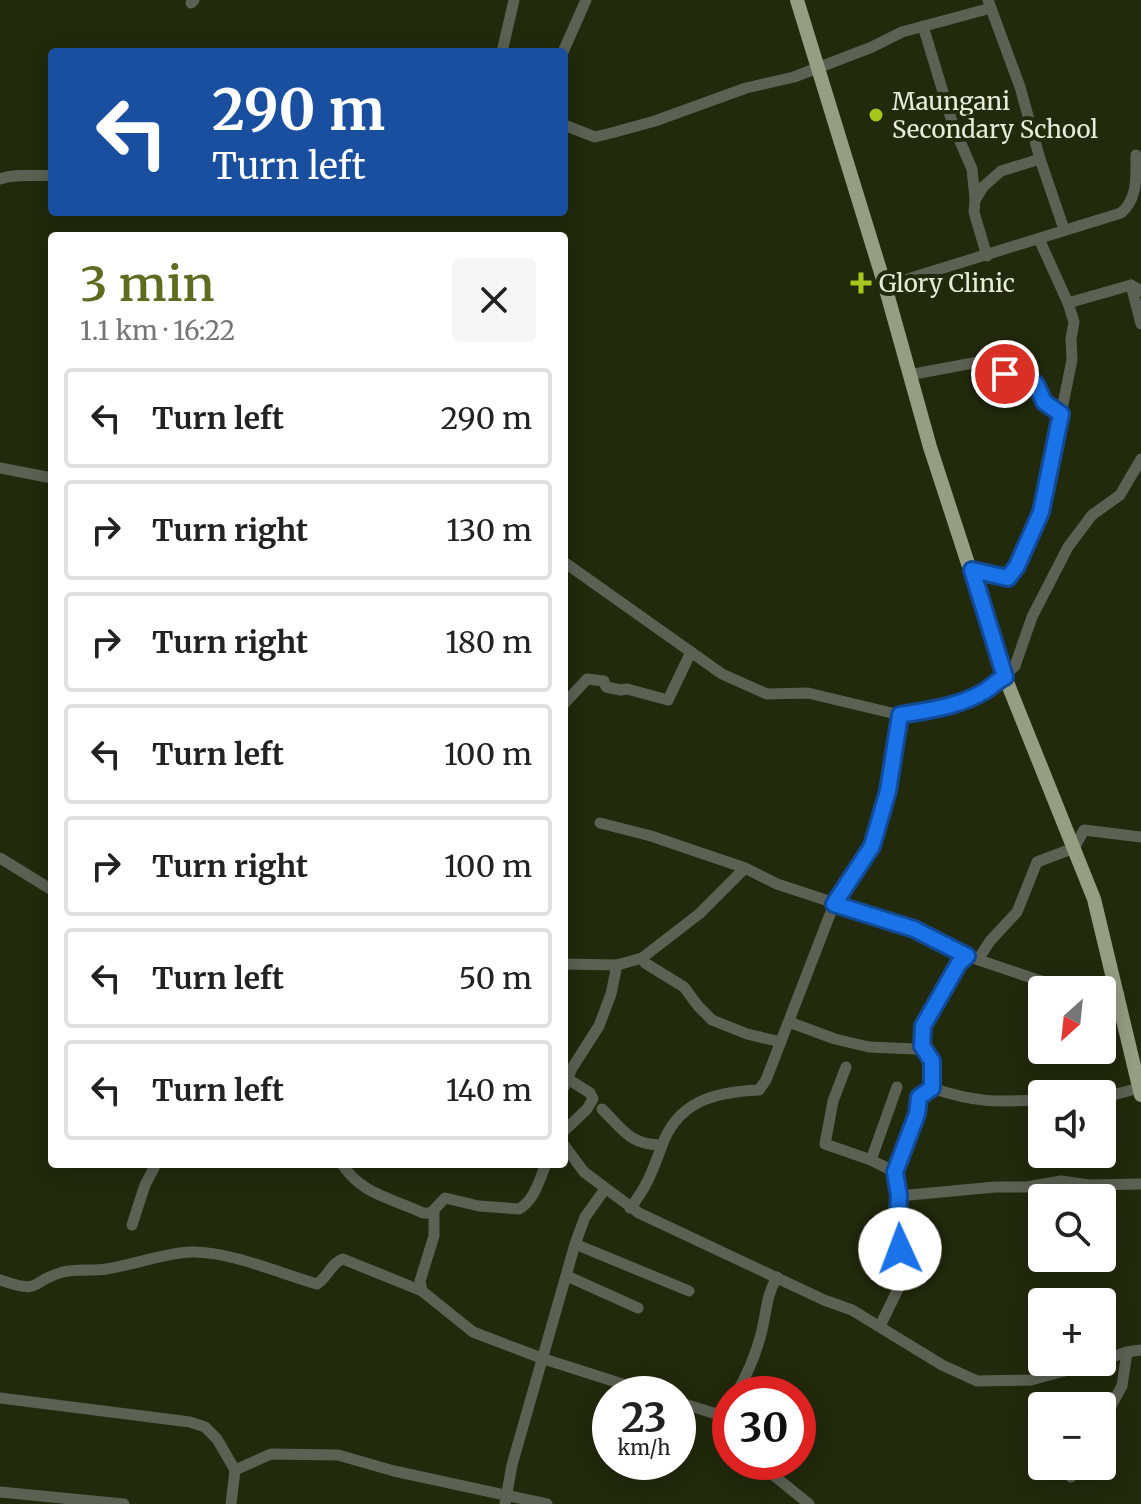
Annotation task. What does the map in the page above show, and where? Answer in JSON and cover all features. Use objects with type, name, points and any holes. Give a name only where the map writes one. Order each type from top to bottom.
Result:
[{"type":"main road","points":[[797,0],[885,286],[909,375],[1005,677],[1094,899],[1140,1092]]},
{"type":"street","points":[[503,48],[514,0]]},
{"type":"street","points":[[565,48],[586,0]]},
{"type":"street","points":[[568,127],[595,137],[655,121],[746,88],[794,77],[902,32],[989,4],[1020,87],[1064,229]]},
{"type":"street","points":[[923,26],[953,125],[972,169],[974,212],[987,256]]},
{"type":"street","points":[[885,286],[1121,213],[1131,205],[1136,181],[1136,155]]},
{"type":"street","points":[[975,200],[983,187],[1001,171],[1040,159]]},
{"type":"street","points":[[0,179],[15,174],[48,175]]},
{"type":"street","points":[[972,570],[1008,578],[1017,566],[1041,512],[1072,360],[1074,322],[1039,239]]},
{"type":"street","points":[[1068,303],[1136,288],[1141,324]]},
{"type":"street","points":[[909,375],[971,362],[986,364],[1016,379],[1036,384],[1044,402],[1061,414]]},
{"type":"street","points":[[568,565],[722,674],[767,694],[808,693],[900,715],[952,706],[987,690],[1015,666],[1032,617],[1068,547],[1092,515],[1120,495],[1141,459]]},
{"type":"street","points":[[0,468],[48,477]]},
{"type":"street","points":[[568,700],[587,679],[604,681],[606,687],[668,700],[691,652]]},
{"type":"street","points":[[630,1208],[649,1180],[662,1145],[686,1107],[723,1092],[759,1090],[781,1042],[834,904],[872,846],[888,791],[900,715]]},
{"type":"street","points":[[600,823],[651,836],[745,868],[777,884],[914,929],[973,957],[1028,977]]},
{"type":"street","points":[[932,1088],[932,1061],[922,1046],[923,1026],[959,963],[973,957],[1017,912],[1037,862],[1071,842],[1084,830],[1141,837]]},
{"type":"street","points":[[0,858],[48,888]]},
{"type":"street","points":[[568,964],[617,965],[642,958],[699,914],[745,868]]},
{"type":"street","points":[[642,958],[645,963],[684,987],[712,1020],[747,1034],[781,1042]]},
{"type":"street","points":[[568,1078],[599,1026],[611,994],[617,965]]},
{"type":"street","points":[[789,1022],[869,1047],[915,1049],[922,1046]]},
{"type":"street","points":[[846,1067],[833,1101],[825,1144],[895,1172]]},
{"type":"street","points":[[568,1084],[590,1093],[593,1099],[568,1127]]},
{"type":"street","points":[[871,1160],[897,1087]]},
{"type":"street","points":[[932,1088],[952,1096],[983,1102],[1028,1100]]},
{"type":"street","points":[[880,1326],[900,1285],[903,1271],[897,1227],[899,1196],[895,1172],[917,1114],[919,1097],[932,1088]]},
{"type":"street","points":[[1116,1096],[1140,1092]]},
{"type":"street","points":[[602,1109],[633,1141],[662,1145]]},
{"type":"street","points":[[568,1150],[584,1172],[630,1208],[824,1300],[852,1310],[942,1365],[977,1381],[1031,1380],[1046,1376]]},
{"type":"street","points":[[132,1225],[154,1168]]},
{"type":"street","points":[[345,1168],[361,1186],[423,1213],[434,1211]]},
{"type":"street","points":[[422,1291],[420,1281],[434,1236],[434,1211],[443,1199],[519,1209],[534,1194],[544,1168]]},
{"type":"street","points":[[899,1196],[1027,1187],[1061,1181],[1089,1185],[1141,1184]]},
{"type":"street","points":[[506,1500],[512,1465],[575,1244],[585,1217],[605,1189]]},
{"type":"street","points":[[575,1244],[689,1291]]},
{"type":"street","points":[[0,1280],[25,1289],[34,1288],[64,1272],[103,1269],[189,1252],[215,1254],[317,1284],[326,1278],[336,1262],[343,1259],[422,1291],[473,1332],[597,1376]]},
{"type":"street","points":[[567,1276],[638,1308]]},
{"type":"street","points":[[744,1376],[756,1351],[769,1292],[777,1277]]},
{"type":"street","points":[[1116,1356],[1141,1350]]},
{"type":"street","points":[[1116,1397],[1122,1386],[1127,1352]]},
{"type":"street","points":[[0,1398],[190,1422],[205,1427],[217,1439],[235,1470],[231,1504]]},
{"type":"street","points":[[235,1470],[271,1454],[338,1455],[506,1500],[547,1504]]},
{"type":"street","points":[[779,1480],[809,1504]]},
{"type":"street","points":[[0,1492],[124,1504]]},
{"type":"place","name":"Maungani Secondary School","points":[[876,115]]},
{"type":"place","name":"Glory Clinic","points":[[861,283]]},
{"type":"route","points":[[900,1249],[897,1227],[899,1196],[895,1172],[917,1114],[919,1097],[932,1088],[932,1061],[922,1046],[923,1026],[959,963],[967,956],[914,929],[834,904],[872,846],[888,791],[900,715],[952,706],[987,690],[1005,677],[972,570],[1008,578],[1017,566],[1041,512],[1061,414],[1044,402],[1036,384],[1005,374]]}]
